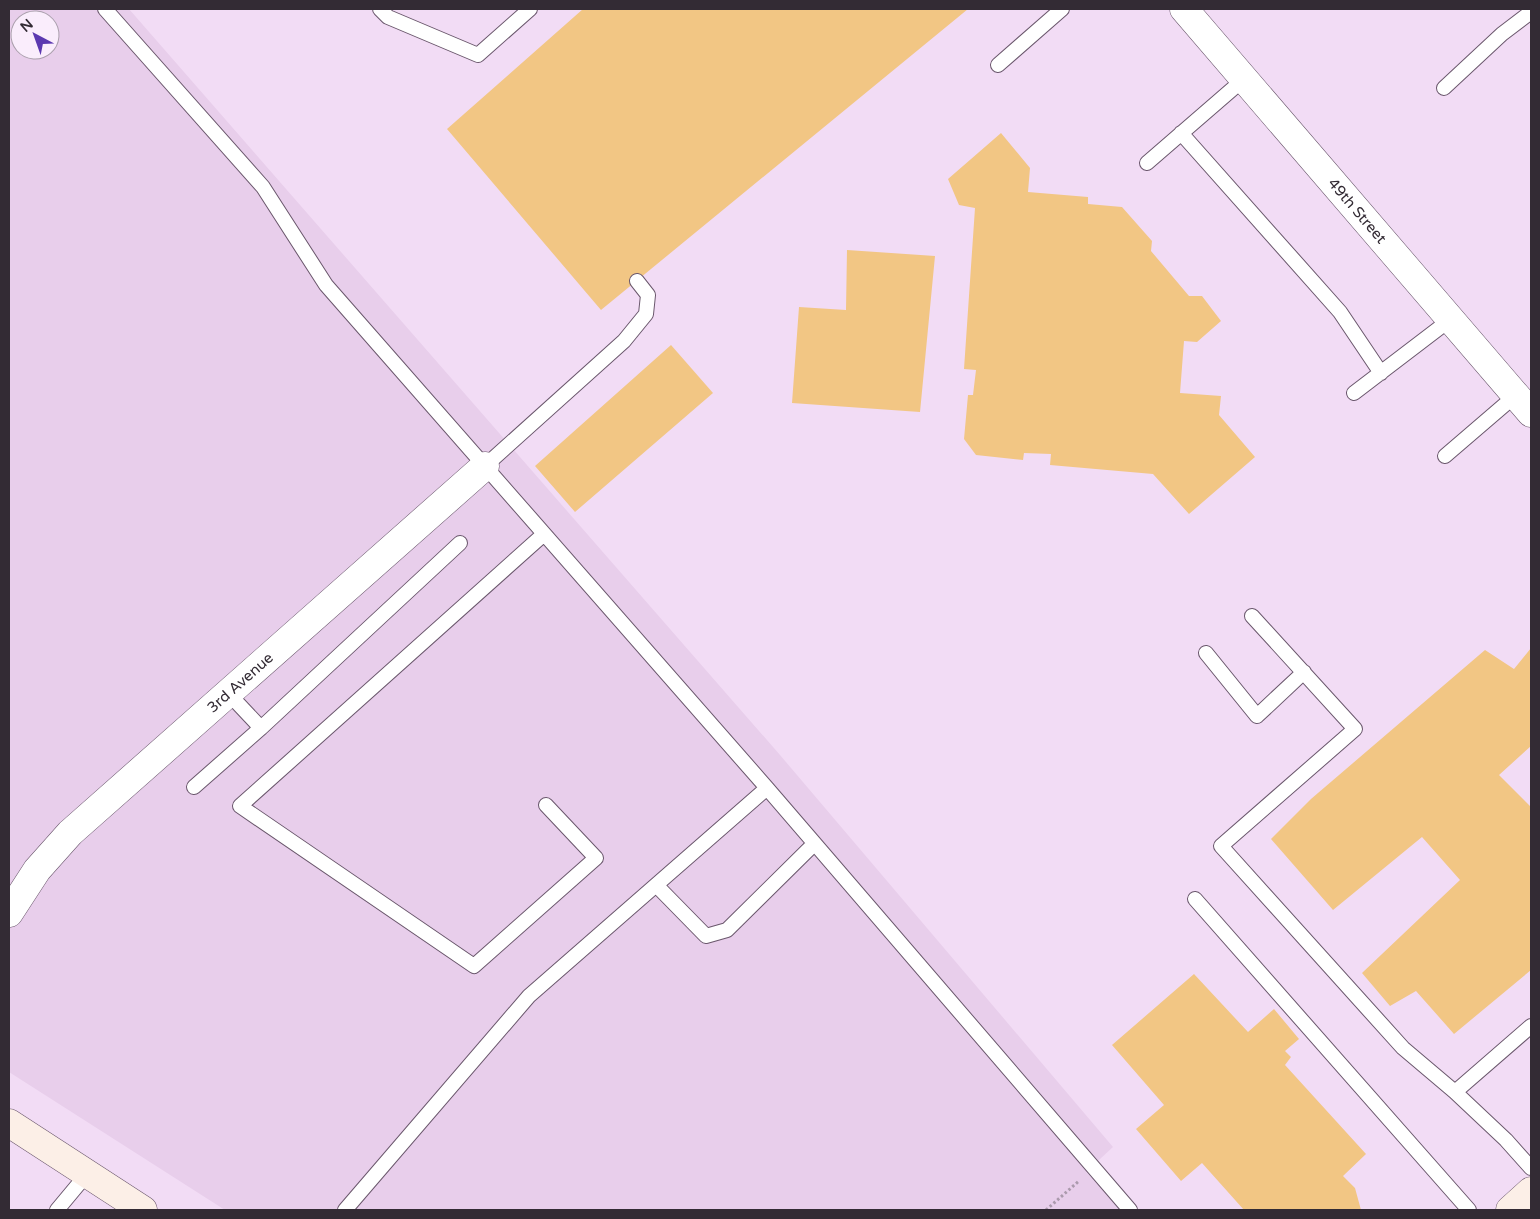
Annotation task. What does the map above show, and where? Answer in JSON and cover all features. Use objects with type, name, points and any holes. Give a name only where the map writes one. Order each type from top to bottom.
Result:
[{"type":"main road","points":[[9,1123],[143,1210]]},
{"type":"main road","points":[[1510,1210],[1531,1191]]},
{"type":"street","name":"49th Street","points":[[1184,9],[1523,404]]},
{"type":"street","name":"3rd Avenue","points":[[9,913],[37,870],[70,834],[485,466]]},
{"type":"lane","points":[[105,9],[263,187],[326,285],[767,788],[1130,1210]]},
{"type":"lane","points":[[380,9],[388,17],[478,55],[530,9]]},
{"type":"lane","points":[[998,65],[1062,9]]},
{"type":"lane","points":[[1444,88],[1502,34],[1531,12]]},
{"type":"lane","points":[[1147,163],[1244,79]]},
{"type":"lane","points":[[1181,133],[1340,312],[1381,373]]},
{"type":"lane","points":[[485,466],[624,341],[646,314],[648,295],[636,281]]},
{"type":"lane","points":[[1354,393],[1450,319]]},
{"type":"lane","points":[[1445,456],[1523,404]]},
{"type":"lane","points":[[544,534],[240,806],[474,966],[596,858],[546,805]]},
{"type":"lane","points":[[194,787],[261,728],[460,543]]},
{"type":"lane","points":[[1252,616],[1355,729],[1221,846],[1404,1048],[1506,1140],[1531,1168]]},
{"type":"lane","points":[[1206,653],[1257,716],[1304,672]]},
{"type":"lane","points":[[229,694],[261,728]]},
{"type":"lane","points":[[345,1210],[529,996],[767,788]]},
{"type":"lane","points":[[657,886],[706,936],[727,930],[814,844]]},
{"type":"lane","points":[[1195,899],[1469,1210]]},
{"type":"lane","points":[[1455,1092],[1531,1026]]},
{"type":"lane","points":[[57,1210],[87,1174]]},
{"type":"path","points":[[1046,1210],[1094,1168]]},
{"type":"shaded area","points":[[9,9],[129,9],[780,755],[1113,1147],[1086,1172],[1121,1210],[225,1210],[9,1072]]},
{"type":"building","points":[[583,9],[968,9],[601,310],[447,129]]},
{"type":"building","points":[[1001,133],[1030,168],[1028,192],[1088,197],[1088,204],[1122,207],[1152,241],[1151,251],[1189,296],[1202,296],[1221,321],[1197,342],[1184,341],[1180,393],[1221,396],[1219,415],[1255,457],[1189,514],[1153,474],[1050,465],[1051,454],[1024,453],[1023,460],[976,455],[964,439],[968,395],[973,395],[976,370],[964,369],[975,208],[959,205],[948,179]]},
{"type":"building","points":[[847,250],[935,256],[920,412],[792,403],[799,307],[846,310]]},
{"type":"building","points":[[671,345],[713,393],[575,512],[535,466]]},
{"type":"building","points":[[1531,648],[1531,746],[1499,775],[1531,807],[1531,970],[1454,1034],[1416,991],[1390,1006],[1362,973],[1460,880],[1422,837],[1333,910],[1271,839],[1311,799],[1485,650],[1514,669]]},
{"type":"building","points":[[1194,974],[1248,1032],[1274,1009],[1299,1039],[1285,1051],[1291,1057],[1285,1065],[1366,1154],[1343,1176],[1355,1188],[1361,1210],[1244,1210],[1202,1163],[1181,1181],[1136,1129],[1164,1105],[1112,1045]]}]
